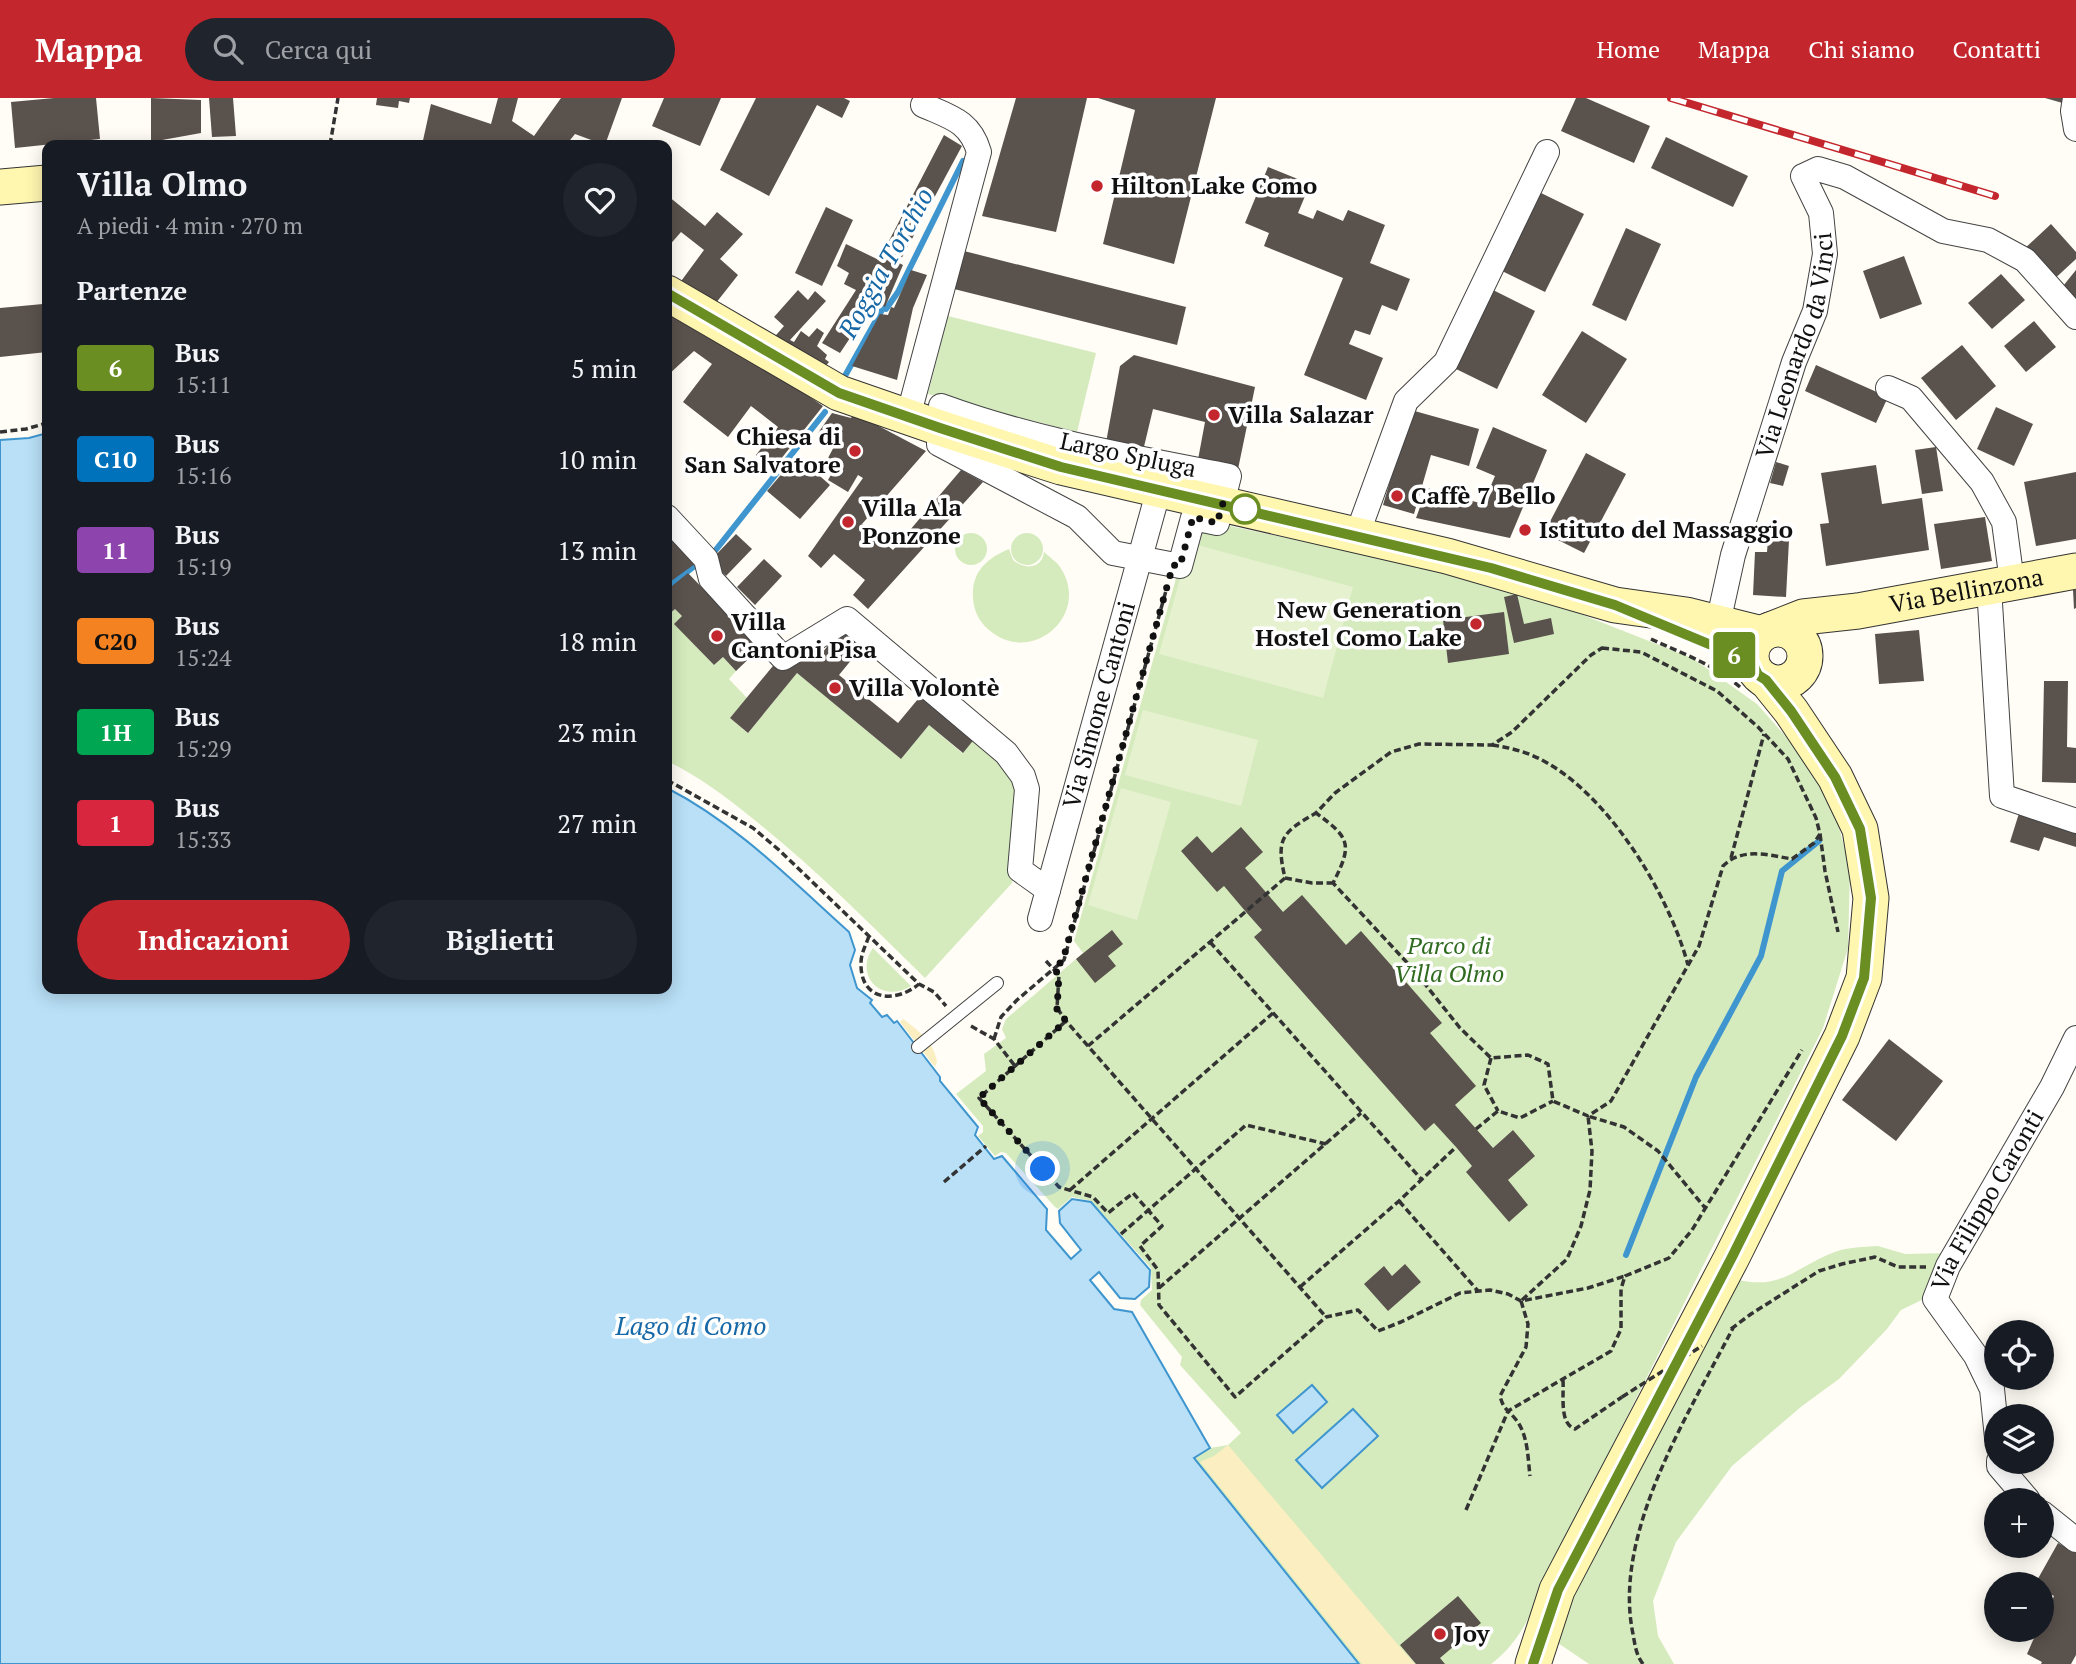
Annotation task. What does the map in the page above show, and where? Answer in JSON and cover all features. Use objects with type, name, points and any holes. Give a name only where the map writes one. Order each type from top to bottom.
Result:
[{"type":"main road","points":[[0,187],[42,183]]},
{"type":"main road","points":[[672,296],[839,393],[924,422]]},
{"type":"main road","name":"Largo Spluga","points":[[924,422],[1061,467],[1223,503]]},
{"type":"main road","points":[[1223,503],[1718,624],[1758,659],[1835,777],[1860,829],[1871,898],[1864,978],[1842,1036],[1732,1257],[1558,1590],[1533,1664]]},
{"type":"main road","name":"Via Bellinzona","points":[[1858,611],[1810,643],[1798,674],[1785,682],[1776,683],[1758,659],[1803,617],[1858,611],[2076,571]]},
{"type":"main road","points":[[1614,599],[1758,659]]},
{"type":"main road","points":[[1758,659],[1780,629],[1794,634],[1801,642],[1818,752]]},
{"type":"street","points":[[2075,98],[2073,111],[2076,130]]},
{"type":"street","points":[[923,104],[964,125],[975,137],[979,152],[924,422],[939,444],[1077,517],[1113,553],[1173,565]]},
{"type":"street","points":[[1357,535],[1406,401],[1446,362],[1547,152]]},
{"type":"street","name":"Via Leonardo da Vinci","points":[[1718,624],[1733,555],[1794,362],[1815,311],[1825,254],[1821,213],[1802,176],[1818,169],[1845,177],[1943,231],[1989,240],[2025,260],[2076,317]]},
{"type":"street","points":[[1888,387],[1911,398],[1982,482],[2004,523],[2001,584],[2002,796],[2076,821]]},
{"type":"street","name":"Largo Spluga","points":[[924,422],[941,406],[995,425],[1045,438],[1229,475],[1217,523],[1193,517],[1180,566],[1173,565]]},
{"type":"street","name":"Via Simone Cantoni","points":[[1040,919],[1159,489]]},
{"type":"street","points":[[672,522],[706,559],[711,579],[783,657],[847,619],[1006,753],[1023,776],[1027,789],[1020,870],[1048,890]]},
{"type":"street","name":"Via Filippo Caronti","points":[[1993,1404],[1992,1390],[1976,1356],[1935,1300],[1946,1271],[2052,1087],[2076,1038]]},
{"type":"street","points":[[2006,1474],[2018,1488]]},
{"type":"street","points":[[2054,1522],[2076,1539]]},
{"type":"lane","points":[[918,1047],[997,984]]},
{"type":"path","points":[[331,140],[338,98]]},
{"type":"path","points":[[0,432],[42,424]]},
{"type":"path","points":[[1015,1066],[994,1039],[1001,1017],[1063,960],[1173,565]]},
{"type":"path","points":[[1644,636],[1731,680],[1758,659]]},
{"type":"path","points":[[1492,745],[1513,732],[1591,655],[1602,648],[1641,652],[1717,691],[1788,760],[1816,818],[1839,935]]},
{"type":"path","points":[[1588,1116],[1611,1101],[1699,946],[1723,866],[1731,858],[1764,734]]},
{"type":"path","points":[[1285,878],[1280,851],[1283,838],[1293,827],[1316,813],[1335,793],[1391,752],[1419,744],[1492,745],[1517,749],[1549,764],[1588,794],[1620,831],[1659,891],[1680,936],[1688,964]]},
{"type":"path","points":[[672,783],[753,828],[919,984],[934,992]]},
{"type":"path","points":[[1316,813],[1341,832],[1347,846],[1333,883]]},
{"type":"path","points":[[1731,858],[1752,853],[1792,859],[1814,843],[1820,834]]},
{"type":"path","points":[[1285,878],[1312,883],[1333,883],[1413,969],[1460,1028],[1491,1058],[1528,1055],[1548,1064],[1553,1101]]},
{"type":"path","points":[[1088,1046],[1285,878]]},
{"type":"path","points":[[869,936],[862,953],[861,965],[864,981],[872,990],[892,998],[919,984]]},
{"type":"path","points":[[1210,942],[1422,1180]]},
{"type":"path","points":[[1046,961],[1059,975],[1057,1009],[1066,1021],[1326,1317]]},
{"type":"path","points":[[1070,1190],[1273,1013]]},
{"type":"path","points":[[1066,1021],[979,1098],[1059,1187],[1093,1197],[1108,1213],[1133,1193],[1149,1210],[1162,1226],[1140,1246],[1158,1270],[1159,1305],[1235,1397],[1326,1317],[1359,1310],[1378,1331],[1460,1293],[1490,1290],[1508,1294],[1521,1301],[1588,1288],[1669,1258],[1706,1209],[1804,1047]]},
{"type":"path","points":[[1491,1058],[1484,1085],[1498,1111],[1520,1118],[1553,1101]]},
{"type":"path","points":[[1553,1101],[1588,1116],[1624,1126],[1671,1164],[1706,1209]]},
{"type":"path","points":[[1476,1129],[1498,1111]]},
{"type":"path","points":[[1159,1288],[1362,1113]]},
{"type":"path","points":[[1521,1301],[1567,1259],[1581,1226],[1590,1190],[1592,1151],[1588,1116]]},
{"type":"path","points":[[1121,1234],[1246,1125],[1326,1144]]},
{"type":"path","points":[[944,1182],[986,1146]]},
{"type":"path","points":[[1300,1287],[1399,1201],[1456,1147]]},
{"type":"path","points":[[1399,1201],[1478,1291]]},
{"type":"path","points":[[1643,1664],[1637,1656],[1629,1614],[1628,1593],[1632,1560],[1662,1464],[1732,1328],[1819,1271],[1842,1264],[1875,1257],[1898,1267],[1938,1268],[1946,1271]]},
{"type":"path","points":[[1466,1510],[1508,1411],[1611,1350],[1621,1329],[1621,1289],[1625,1276]]},
{"type":"path","points":[[1521,1301],[1528,1324],[1526,1347],[1500,1396],[1503,1407],[1519,1424],[1526,1440],[1530,1476]]},
{"type":"path","points":[[1563,1380],[1565,1421],[1569,1427],[1575,1429],[1702,1346]]},
{"type":"path","points":[[1649,1390],[1661,1366]]},
{"type":"green space","points":[[948,316],[1096,353],[1077,432],[928,394]]},
{"type":"green space","name":"Parco di Villa Olmo","points":[[1193,518],[1421,567],[1545,600],[1692,658],[1757,704],[1797,749],[1834,808],[1850,869],[1848,948],[1823,1028],[1549,1571],[1526,1622],[1511,1645],[1491,1664],[1359,1664],[1194,1458],[1210,1448],[1228,1445],[1241,1433],[1180,1365],[1182,1357],[1140,1305],[1141,1300],[1152,1290],[1151,1268],[1091,1201],[1072,1197],[1058,1209],[1006,1153],[1001,1152],[995,1156],[978,1136],[983,1132],[983,1126],[956,1094],[986,1071],[984,1054],[1006,1038],[1002,1029],[1006,1019],[1083,953],[1074,941]]},
{"type":"green space","points":[[971,533],[982,538],[987,549],[982,560],[971,565],[960,560],[955,549],[960,538]]},
{"type":"green space","points":[[1027,533],[1038,538],[1043,549],[1038,560],[1027,565],[1016,560],[1011,549],[1016,538]]},
{"type":"green space","points":[[1190,543],[1353,587],[1323,698],[1159,654]]},
{"type":"green space","points":[[1009,549],[1013,560],[1027,566],[1040,562],[1044,552],[1060,567],[1068,585],[1068,602],[1063,617],[1053,630],[1039,639],[1023,642],[1006,640],[981,622],[974,607],[976,576],[990,560]]},
{"type":"green space","points":[[675,609],[682,616],[675,624],[714,665],[723,657],[736,671],[729,679],[747,698],[730,718],[748,733],[797,673],[901,759],[929,725],[962,753],[976,737],[1002,759],[1022,798],[1012,883],[925,978],[841,896],[775,837],[711,787],[672,764],[672,612]]},
{"type":"green space","points":[[1143,710],[1258,740],[1241,806],[1125,775]]},
{"type":"green space","points":[[1121,788],[1171,802],[1137,920],[1088,905]]},
{"type":"green space","points":[[873,948],[911,986],[889,992],[873,984],[867,968]]},
{"type":"green space","points":[[1878,1246],[1905,1254],[1946,1253],[1926,1298],[1901,1310],[1887,1329],[1839,1379],[1802,1406],[1732,1466],[1676,1542],[1653,1601],[1658,1636],[1674,1664],[1589,1664],[1549,1637],[1738,1280],[1767,1282],[1789,1275],[1835,1252]]},
{"type":"sand","points":[[903,1019],[929,1043],[937,1062],[935,1067],[900,1022]]},
{"type":"sand","points":[[1228,1445],[1415,1664],[1362,1664],[1200,1462],[1214,1456]]},
{"type":"water","name":"Lago di Como","points":[[42,434],[42,994],[672,994],[672,791],[693,802],[740,836],[849,932],[855,950],[850,965],[857,988],[872,1000],[870,1003],[882,1017],[887,1015],[894,1023],[897,1021],[940,1077],[940,1081],[978,1127],[975,1135],[994,1159],[1002,1156],[1047,1209],[1046,1230],[1071,1259],[1081,1250],[1060,1223],[1059,1211],[1072,1199],[1091,1202],[1150,1270],[1149,1287],[1135,1299],[1120,1298],[1099,1272],[1090,1280],[1114,1309],[1132,1312],[1210,1448],[1194,1458],[1359,1664],[0,1664],[0,440]]},
{"type":"water","points":[[1312,1385],[1327,1402],[1293,1433],[1277,1415]]},
{"type":"water","points":[[1353,1409],[1378,1436],[1322,1488],[1296,1460]]},
{"type":"building","points":[[96,98],[100,139],[42,140],[42,145],[15,148],[11,102]]},
{"type":"building","points":[[151,98],[201,100],[201,133],[151,140]]},
{"type":"building","points":[[209,98],[233,98],[236,136],[212,137]]},
{"type":"building","points":[[377,98],[410,98],[409,103],[399,101],[398,108],[376,105]]},
{"type":"building","points":[[498,98],[518,98],[512,121],[534,136],[561,98],[622,98],[607,140],[591,140],[575,134],[570,140],[423,140],[431,104],[491,124]]},
{"type":"building","points":[[664,98],[721,98],[700,146],[652,126]]},
{"type":"building","points":[[756,98],[844,98],[850,101],[842,118],[817,105],[769,196],[720,170]]},
{"type":"building","points":[[1016,98],[1087,98],[1056,232],[982,216]]},
{"type":"building","points":[[1098,98],[1216,98],[1174,264],[1103,244],[1135,110]]},
{"type":"building","points":[[1576,98],[1586,98],[1650,126],[1634,163],[1561,131]]},
{"type":"building","points":[[2045,98],[2068,98],[2066,104]]},
{"type":"building","points":[[944,135],[962,146],[899,263],[903,265],[885,307],[874,302],[840,353],[822,343],[856,290],[844,284],[849,273],[837,266],[846,244],[879,260]]},
{"type":"building","points":[[1666,137],[1748,176],[1733,207],[1651,168]]},
{"type":"building","points":[[1268,167],[1310,184],[1298,213],[1313,219],[1317,210],[1343,221],[1348,210],[1385,225],[1370,263],[1410,279],[1397,311],[1382,305],[1370,335],[1355,330],[1349,344],[1383,358],[1366,400],[1304,375],[1343,278],[1264,246],[1269,233],[1245,223]]},
{"type":"building","points":[[1541,193],[1584,214],[1545,292],[1502,271]]},
{"type":"building","points":[[672,199],[705,226],[717,212],[743,234],[720,259],[738,275],[712,308],[679,284],[704,250],[681,232],[672,242]]},
{"type":"building","points":[[826,207],[853,220],[822,286],[795,273]]},
{"type":"building","points":[[2051,224],[2076,252],[2076,259],[2050,283],[2021,252]]},
{"type":"building","points":[[1626,228],[1661,244],[1626,321],[1592,305]]},
{"type":"building","points":[[960,250],[1186,307],[1177,345],[950,288]]},
{"type":"building","points":[[1904,256],[1922,304],[1880,319],[1863,271]]},
{"type":"building","points":[[911,270],[927,275],[913,308],[897,380],[852,366],[880,314],[888,315],[891,307],[894,308]]},
{"type":"building","points":[[2076,270],[2076,304],[2059,291]]},
{"type":"building","points":[[2001,274],[2025,300],[1992,329],[1968,303]]},
{"type":"building","points":[[798,290],[808,300],[815,291],[826,301],[790,340],[794,342],[801,331],[809,337],[817,328],[824,333],[817,346],[827,355],[825,359],[829,362],[819,374],[770,342],[784,326],[774,317]]},
{"type":"building","points":[[1493,290],[1535,311],[1497,389],[1454,368]]},
{"type":"building","points":[[672,302],[823,406],[773,469],[756,455],[778,427],[751,406],[728,437],[683,402],[712,364],[694,351],[672,371]]},
{"type":"building","points":[[42,304],[42,353],[0,357],[0,308]]},
{"type":"building","points":[[2034,321],[2056,347],[2026,372],[2004,346]]},
{"type":"building","points":[[1582,331],[1627,359],[1586,423],[1542,395]]},
{"type":"building","points":[[1962,345],[1996,386],[1956,420],[1921,378]]},
{"type":"building","name":"Villa Salazar","points":[[1134,355],[1255,387],[1237,474],[1197,465],[1205,422],[1153,409],[1142,455],[1105,448],[1120,366]]},
{"type":"building","points":[[1816,365],[1888,397],[1876,423],[1805,391]]},
{"type":"building","points":[[1996,407],[2033,424],[2014,466],[1977,449]]},
{"type":"building","points":[[1411,410],[1479,429],[1469,466],[1431,455],[1414,514],[1383,505]]},
{"type":"building","name":"Villa Ala Ponzone","points":[[832,413],[851,418],[854,413],[926,451],[862,524],[893,550],[961,470],[983,482],[868,609],[853,595],[865,580],[834,554],[821,568],[808,556],[863,478],[858,475],[848,492],[828,480],[837,464],[828,458],[836,443],[818,433]]},
{"type":"building","points":[[1493,427],[1547,450],[1510,538],[1416,518],[1427,488],[1483,504],[1495,476],[1476,468]]},
{"type":"building","points":[[1936,447],[1943,491],[1922,494],[1915,450]]},
{"type":"building","points":[[1586,453],[1626,474],[1584,553],[1544,533]]},
{"type":"building","points":[[797,456],[830,485],[800,519],[767,491]]},
{"type":"building","points":[[1776,462],[1789,466],[1783,486],[1770,483]]},
{"type":"building","points":[[1876,465],[1882,504],[1922,498],[1929,550],[1826,566],[1820,524],[1829,523],[1821,473]]},
{"type":"building","points":[[2076,472],[2076,539],[2036,546],[2024,482]]},
{"type":"building","points":[[1985,517],[1992,561],[1941,569],[1934,524]]},
{"type":"building","points":[[672,534],[699,561],[672,580]]},
{"type":"building","points":[[736,534],[752,549],[726,576],[710,561]]},
{"type":"building","points":[[1768,539],[1789,540],[1786,597],[1753,595],[1755,552],[1767,552]]},
{"type":"building","points":[[764,559],[782,576],[755,605],[737,587]]},
{"type":"building","name":"Villa Cantoni Pisa","points":[[688,573],[760,648],[736,671],[723,657],[714,665],[674,624],[682,616],[675,609],[672,612],[672,586]]},
{"type":"building","points":[[2073,590],[2076,590],[2074,609]]},
{"type":"building","points":[[1517,594],[1524,624],[1551,618],[1554,634],[1514,643],[1504,597]]},
{"type":"building","points":[[1504,612],[1509,654],[1448,663],[1443,620]]},
{"type":"building","name":"Villa Volontè","points":[[845,625],[866,642],[839,675],[898,723],[923,693],[976,737],[963,753],[929,725],[901,759],[797,673],[748,733],[730,718],[777,661],[800,662],[809,653],[817,659]]},
{"type":"building","points":[[1919,630],[1924,681],[1879,684],[1875,634]]},
{"type":"building","points":[[2044,681],[2068,681],[2067,747],[2076,748],[2076,783],[2042,782]]},
{"type":"building","points":[[2020,810],[2076,832],[2076,847],[2044,837],[2039,851],[2010,842]]},
{"type":"building","points":[[1241,827],[1263,852],[1245,868],[1283,912],[1302,895],[1346,945],[1361,931],[1442,1023],[1430,1033],[1476,1086],[1455,1105],[1493,1148],[1513,1130],[1535,1156],[1508,1180],[1528,1205],[1509,1222],[1466,1172],[1472,1166],[1456,1147],[1434,1123],[1425,1131],[1254,937],[1262,930],[1224,886],[1217,892],[1181,851],[1197,836],[1212,853]]},
{"type":"building","points":[[1112,930],[1123,944],[1108,956],[1116,966],[1095,983],[1076,959]]},
{"type":"building","points":[[1889,1039],[1943,1081],[1896,1141],[1842,1100]]},
{"type":"building","points":[[1405,1264],[1421,1282],[1388,1311],[1364,1284],[1384,1266],[1392,1276]]},
{"type":"building","points":[[2058,1543],[2076,1553],[2076,1655],[2071,1664],[2041,1664],[2042,1662],[2027,1654],[2032,1642],[2054,1642],[2054,1572],[2042,1572],[2050,1558],[2054,1558]]},
{"type":"building","name":"Joy","points":[[1458,1596],[1481,1623],[1440,1658],[1445,1664],[1416,1664],[1400,1645]]},
{"type":"waterway","name":"Roggia Torchio","points":[[841,383],[883,308],[886,309],[898,292],[963,161]]},
{"type":"waterway","name":"Roggia Torchio","points":[[711,556],[825,412]]},
{"type":"waterway","name":"Roggia Torchio","points":[[672,583],[697,564]]},
{"type":"waterway","points":[[1626,1255],[1696,1077],[1761,956],[1782,871],[1819,841]]},
{"type":"railway","points":[[1671,98],[1995,196]]},
{"type":"bus line","name":"6","points":[[672,296],[839,393],[940,428],[1061,467],[1447,556],[1615,605],[1752,662],[1758,675],[1766,680],[1791,711],[1835,777],[1860,829],[1871,898],[1864,978],[1842,1036],[1732,1257],[1558,1590],[1533,1664]]},
{"type":"place","name":"Hilton Lake Como","points":[[1097,186]]},
{"type":"place","name":"Villa Salazar","points":[[1214,415]]},
{"type":"place","name":"Chiesa di San Salvatore","points":[[855,451]]},
{"type":"place","name":"Caffè 7 Bello","points":[[1397,496]]},
{"type":"place","name":"Villa Ala Ponzone","points":[[848,522]]},
{"type":"place","name":"Istituto del Massaggio","points":[[1525,530]]},
{"type":"place","name":"New Generation Hostel Como Lake","points":[[1476,624]]},
{"type":"place","name":"Villa Cantoni Pisa","points":[[717,636]]},
{"type":"place","name":"Villa Volontè","points":[[835,688]]},
{"type":"place","name":"Joy","points":[[1440,1634]]},
{"type":"route","points":[[1043,1169],[979,1098],[1066,1021],[1057,1009],[1059,975],[1054,969],[1063,960],[1173,565],[1180,566],[1193,517],[1217,523],[1223,503],[1251,510],[1245,509]]}]
